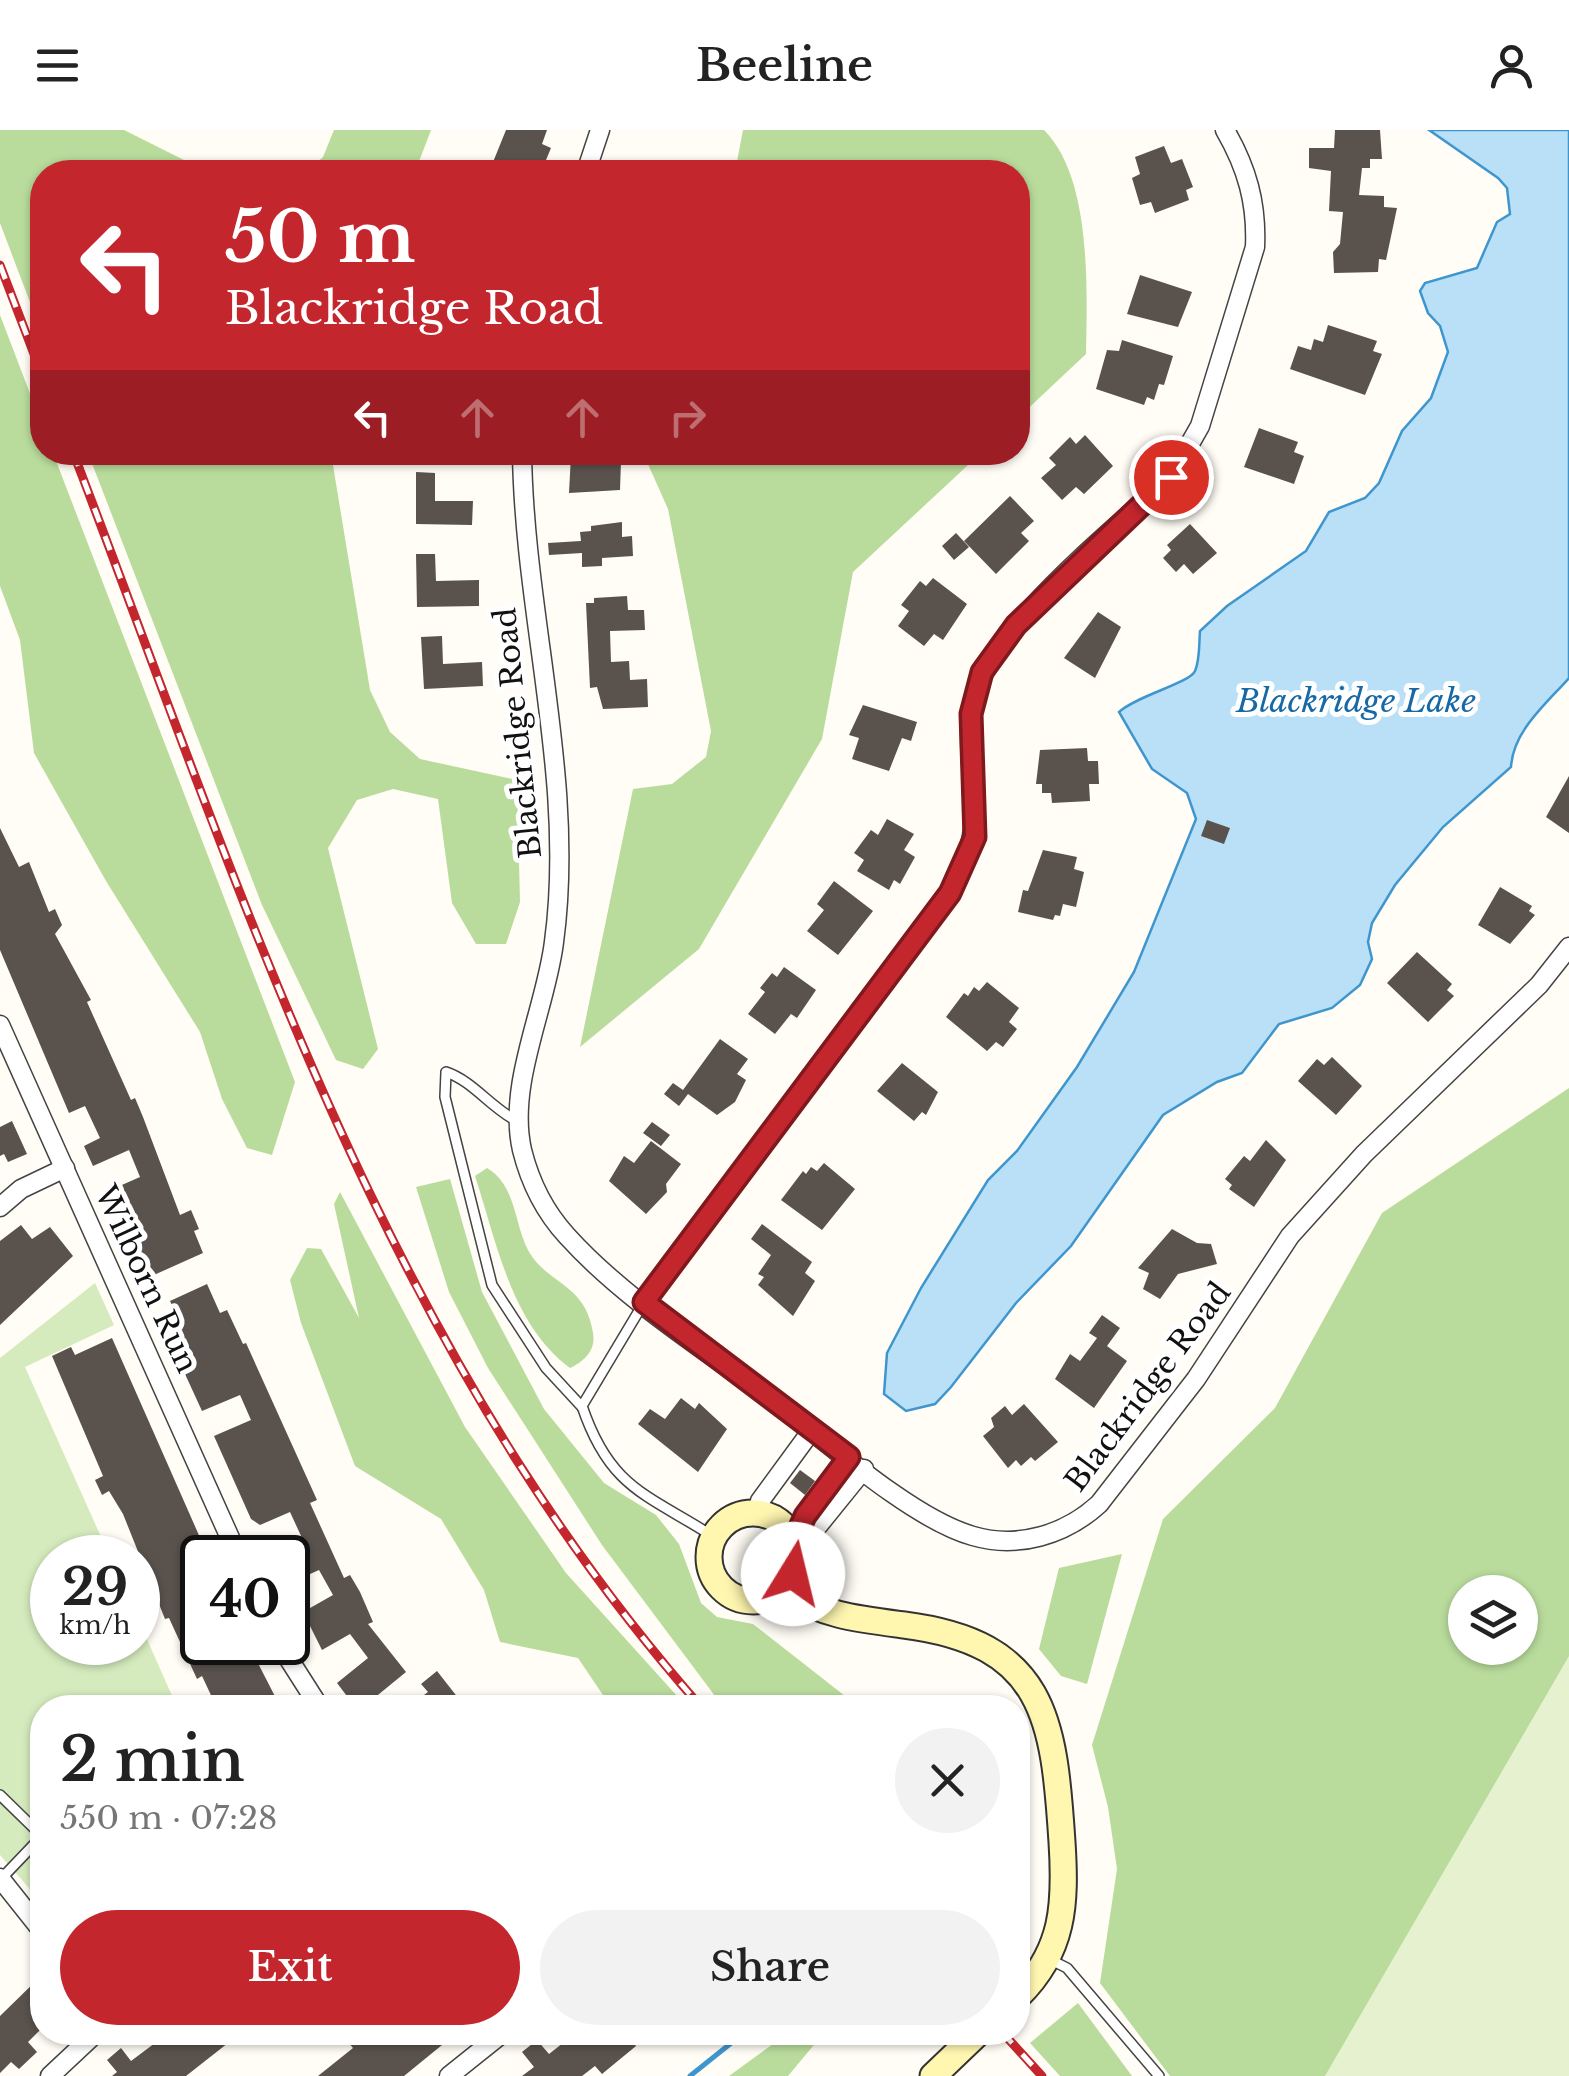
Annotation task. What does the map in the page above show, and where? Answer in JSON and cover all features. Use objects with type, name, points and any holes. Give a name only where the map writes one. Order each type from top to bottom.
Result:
[{"type":"street","points":[[590,160],[600,130]]},
{"type":"street","points":[[644,1302],[950,893],[975,837],[971,714],[975,687],[995,649],[1171,477],[1192,444],[1255,247],[1256,224],[1247,173],[1225,130]]},
{"type":"street","name":"Blackridge Road","points":[[523,465],[530,578],[556,786],[560,880],[547,988],[517,1122],[529,1171],[552,1218],[592,1260],[864,1469],[936,1519],[975,1537],[1033,1540],[1083,1519],[1120,1481],[1196,1378],[1290,1236],[1364,1154],[1539,985],[1569,946]]},
{"type":"street","name":"Wilborn Run","points":[[0,1025],[229,1535]]},
{"type":"street","points":[[0,1206],[65,1168]]},
{"type":"street","points":[[757,1514],[760,1500],[812,1430]]},
{"type":"street","points":[[795,1547],[779,1522],[757,1514],[732,1518],[714,1537],[710,1568],[721,1588],[750,1601],[780,1591],[793,1574],[795,1547],[805,1516],[849,1457]]},
{"type":"street","points":[[795,1547],[864,1469]]},
{"type":"street","points":[[780,1591],[845,1619],[960,1635],[986,1646],[1025,1682],[1042,1708],[1052,1738],[1058,1780],[1064,1909],[1049,1959],[1030,1981]]},
{"type":"street","points":[[293,1665],[312,1695]]},
{"type":"street","points":[[0,1879],[30,1916]]},
{"type":"street","points":[[50,2076],[83,2045]]},
{"type":"street","points":[[448,2076],[487,2045]]},
{"type":"street","points":[[933,2076],[965,2045]]},
{"type":"lane","points":[[517,1122],[495,1110],[459,1076],[446,1072],[445,1097],[492,1285],[546,1368],[582,1407],[609,1463],[626,1486],[714,1537]]},
{"type":"lane","points":[[582,1407],[644,1302]]},
{"type":"lane","points":[[0,1795],[30,1824]]},
{"type":"lane","points":[[0,1879],[30,1848]]},
{"type":"lane","points":[[1049,1959],[1067,1968],[1160,2076]]},
{"type":"green space","points":[[0,130],[124,130],[184,160],[30,160],[30,302],[0,223]]},
{"type":"green space","points":[[334,130],[431,130],[420,160],[320,160]]},
{"type":"green space","points":[[743,130],[1044,130],[1060,151],[1079,205],[1086,267],[1086,354],[1030,407],[1030,160],[737,160]]},
{"type":"green space","points":[[0,315],[30,394],[30,465],[58,465],[295,1082],[272,1155],[247,1148],[222,1099],[200,1032],[106,881],[34,753],[20,640],[0,586]]},
{"type":"green space","points":[[93,465],[333,465],[370,690],[390,732],[420,759],[517,780],[520,902],[506,944],[476,944],[452,903],[438,799],[393,789],[357,800],[328,848],[378,1049],[363,1069],[336,1060],[262,905]]},
{"type":"green space","points":[[648,465],[968,465],[853,572],[822,739],[699,949],[580,1047],[633,789],[672,784],[706,757],[711,731],[668,509]]},
{"type":"green space","points":[[1569,1088],[1569,2022],[1522,2076],[1170,2076],[1100,1983],[1117,1869],[1108,1807],[1092,1745],[1163,1519],[1275,1408],[1382,1213]]},
{"type":"green space","points":[[487,1168],[504,1184],[523,1239],[536,1262],[574,1294],[589,1316],[593,1345],[584,1359],[570,1368],[533,1329],[509,1281],[475,1176]]},
{"type":"green space","points":[[450,1179],[482,1292],[544,1409],[604,1483],[656,1515],[679,1544],[701,1603],[717,1617],[753,1624],[844,1695],[714,1695],[602,1545],[488,1368],[449,1292],[416,1187]]},
{"type":"green space","points":[[340,1192],[465,1427],[566,1573],[676,1695],[603,1695],[578,1658],[500,1642],[484,1590],[441,1519],[355,1466],[301,1323],[290,1280],[307,1248],[321,1249],[359,1318],[334,1204]]},
{"type":"green space","points":[[95,1283],[114,1325],[25,1367],[100,1535],[30,1535],[30,1665],[158,1665],[172,1695],[30,1695],[30,1889],[0,1855],[0,1358]]},
{"type":"green space","points":[[1122,1554],[1087,1684],[1061,1676],[1039,1649],[1059,1568]]},
{"type":"green space","points":[[1569,1656],[1569,2076],[1325,2076]]},
{"type":"green space","points":[[1078,2003],[1132,2076],[1060,2076],[1030,2043]]},
{"type":"green space","points":[[772,2045],[814,2045],[788,2076],[729,2076]]},
{"type":"water","name":"Blackridge Lake","points":[[1429,130],[1569,130],[1569,678],[1524,730],[1511,767],[1443,827],[1395,885],[1372,923],[1368,942],[1372,959],[1360,985],[1332,1008],[1279,1024],[1242,1073],[1217,1082],[1163,1115],[1071,1246],[1016,1303],[951,1387],[935,1404],[906,1411],[884,1394],[887,1353],[921,1288],[988,1180],[1017,1151],[1077,1067],[1134,972],[1196,819],[1187,793],[1152,769],[1119,712],[1191,676],[1198,662],[1200,631],[1227,606],[1306,551],[1329,512],[1365,498],[1379,483],[1402,431],[1431,398],[1448,352],[1440,326],[1428,313],[1420,291],[1425,283],[1477,268],[1497,222],[1510,214],[1507,188],[1498,178]]},
{"type":"building","points":[[506,130],[547,130],[542,144],[551,148],[546,160],[494,160]]},
{"type":"building","points":[[1335,130],[1380,130],[1382,159],[1370,159],[1370,168],[1362,168],[1359,195],[1384,196],[1384,207],[1397,208],[1386,260],[1379,259],[1378,272],[1334,273],[1333,252],[1340,244],[1343,212],[1329,211],[1331,171],[1309,168],[1309,148],[1334,148]]},
{"type":"building","points":[[1164,146],[1171,163],[1182,159],[1193,187],[1186,190],[1189,200],[1155,213],[1151,202],[1140,205],[1132,178],[1140,174],[1135,157]]},
{"type":"building","points":[[1140,275],[1192,292],[1178,327],[1127,314]]},
{"type":"building","points":[[1328,325],[1377,341],[1373,351],[1382,354],[1365,395],[1290,369],[1298,346],[1311,350],[1314,339],[1323,342]]},
{"type":"building","points":[[1122,340],[1173,356],[1164,385],[1159,384],[1154,400],[1147,397],[1144,405],[1096,389],[1107,350],[1119,351]]},
{"type":"building","points":[[1259,428],[1298,442],[1294,452],[1304,456],[1294,484],[1244,467]]},
{"type":"building","points":[[1085,435],[1113,466],[1084,494],[1076,487],[1062,500],[1041,478],[1056,465],[1049,458],[1070,437],[1076,444]]},
{"type":"building","points":[[570,465],[621,465],[620,490],[569,493]]},
{"type":"building","points":[[416,472],[435,473],[435,501],[473,501],[472,525],[416,524]]},
{"type":"building","points":[[1010,496],[1034,521],[1021,533],[1029,541],[996,574],[964,541]]},
{"type":"building","points":[[622,522],[622,537],[632,536],[633,556],[602,558],[602,566],[582,567],[582,553],[549,555],[548,543],[581,541],[580,532],[591,531],[591,526]]},
{"type":"building","points":[[1190,524],[1217,553],[1193,574],[1184,564],[1176,572],[1163,558],[1171,550],[1167,545]]},
{"type":"building","points":[[956,533],[969,547],[954,560],[942,546]]},
{"type":"building","points":[[416,554],[435,554],[436,581],[479,580],[479,606],[417,607]]},
{"type":"building","points":[[933,578],[967,604],[943,640],[934,634],[924,646],[898,626],[909,611],[901,605],[920,581],[926,586]]},
{"type":"building","points":[[627,596],[628,610],[644,610],[645,630],[610,631],[611,662],[629,661],[630,680],[647,679],[648,707],[603,709],[597,687],[590,688],[586,603],[594,603],[594,598]]},
{"type":"building","points":[[1098,612],[1121,627],[1095,678],[1064,658]]},
{"type":"building","points":[[442,636],[443,664],[482,662],[483,686],[424,689],[421,637]]},
{"type":"building","points":[[863,705],[917,722],[911,741],[902,738],[889,771],[852,759],[859,738],[849,735]]},
{"type":"building","points":[[1087,748],[1088,761],[1098,761],[1099,784],[1089,784],[1090,801],[1052,803],[1051,793],[1042,793],[1042,784],[1036,784],[1040,750]]},
{"type":"building","points":[[1569,776],[1569,833],[1546,817]]},
{"type":"building","points":[[887,819],[914,834],[904,850],[915,857],[900,884],[894,880],[889,890],[857,871],[864,860],[854,853],[871,830],[878,835]]},
{"type":"building","points":[[1207,820],[1230,828],[1224,844],[1201,836]]},
{"type":"building","points":[[0,828],[19,867],[29,862],[49,912],[55,909],[62,925],[55,934],[91,1000],[87,1002],[131,1100],[135,1098],[180,1215],[191,1210],[199,1229],[194,1231],[203,1253],[145,1279],[106,1192],[140,1177],[129,1150],[93,1166],[84,1146],[100,1138],[85,1106],[69,1113],[0,950]]},
{"type":"building","points":[[1043,850],[1077,857],[1074,869],[1084,872],[1076,907],[1063,904],[1060,916],[1055,915],[1053,920],[1018,912],[1023,890],[1028,891]]},
{"type":"building","points":[[834,881],[873,911],[838,955],[807,931],[824,910],[817,904]]},
{"type":"building","points":[[1500,887],[1532,906],[1529,911],[1535,915],[1510,944],[1478,925]]},
{"type":"building","points":[[1417,952],[1452,984],[1447,990],[1454,996],[1428,1022],[1387,983]]},
{"type":"building","points":[[784,967],[816,990],[797,1018],[791,1014],[775,1034],[748,1014],[765,992],[760,988],[772,973],[777,977]]},
{"type":"building","points":[[987,982],[1019,1008],[1009,1022],[1017,1029],[1003,1047],[996,1042],[987,1051],[946,1017],[964,993],[968,996],[974,987],[979,991]]},
{"type":"building","points":[[720,1039],[748,1059],[737,1074],[746,1080],[735,1102],[717,1115],[688,1094],[679,1106],[664,1094],[673,1083],[683,1090]]},
{"type":"building","points":[[1332,1057],[1362,1086],[1336,1115],[1298,1081],[1317,1059],[1324,1065]]},
{"type":"building","points":[[902,1063],[938,1092],[926,1115],[922,1112],[914,1121],[877,1091]]},
{"type":"building","points":[[12,1121],[27,1154],[8,1162],[4,1154],[0,1156],[0,1127]]},
{"type":"building","points":[[652,1122],[670,1135],[661,1146],[643,1133]]},
{"type":"building","points":[[1266,1140],[1286,1160],[1254,1207],[1229,1189],[1232,1185],[1225,1179],[1244,1156],[1250,1161]]},
{"type":"building","points":[[651,1141],[681,1164],[666,1184],[667,1192],[646,1214],[609,1181],[624,1156],[634,1163]]},
{"type":"building","points":[[824,1163],[855,1189],[822,1230],[781,1200],[803,1171],[806,1174],[811,1167],[817,1171]]},
{"type":"building","points":[[762,1224],[812,1262],[805,1273],[815,1281],[793,1316],[758,1285],[764,1277],[758,1274],[771,1255],[751,1239]]},
{"type":"building","points":[[21,1225],[32,1239],[50,1227],[73,1256],[0,1325],[0,1241]]},
{"type":"building","points":[[1172,1229],[1197,1243],[1211,1244],[1217,1264],[1178,1274],[1160,1299],[1143,1289],[1149,1273],[1138,1268]]},
{"type":"building","points":[[207,1284],[220,1313],[227,1310],[243,1344],[246,1343],[317,1500],[310,1503],[344,1578],[350,1575],[373,1622],[368,1624],[406,1672],[378,1695],[346,1695],[337,1683],[368,1658],[350,1634],[322,1650],[310,1626],[310,1608],[333,1595],[319,1570],[310,1574],[310,1535],[301,1535],[290,1512],[260,1525],[251,1519],[214,1436],[251,1420],[240,1395],[202,1411],[168,1337],[173,1335],[167,1321],[177,1316],[170,1301]]},
{"type":"building","points":[[1102,1315],[1120,1328],[1107,1346],[1127,1361],[1094,1408],[1055,1379],[1070,1354],[1080,1361],[1097,1338],[1089,1333]]},
{"type":"building","points":[[112,1338],[199,1535],[180,1535],[180,1642],[160,1606],[160,1535],[131,1535],[109,1491],[102,1495],[95,1480],[103,1476],[52,1356],[71,1347],[75,1355]]},
{"type":"building","points":[[681,1398],[695,1409],[699,1403],[727,1429],[698,1472],[638,1424],[650,1409],[665,1419]]},
{"type":"building","points":[[1024,1404],[1058,1442],[1035,1461],[1031,1457],[1021,1466],[1016,1460],[1008,1468],[983,1436],[994,1427],[991,1418],[1005,1406],[1012,1415]]},
{"type":"building","points":[[800,1470],[815,1481],[805,1495],[790,1483]]},
{"type":"building","points":[[191,1665],[259,1665],[274,1695],[211,1695],[202,1676],[197,1679]]},
{"type":"building","points":[[437,1671],[456,1695],[424,1695],[428,1692],[421,1684]]},
{"type":"building","points":[[30,1987],[28,2042],[37,2052],[19,2069],[11,2062],[0,2073],[0,2016]]},
{"type":"building","points":[[152,2045],[225,2045],[186,2076],[112,2076],[117,2072],[107,2060],[121,2048],[131,2061]]},
{"type":"building","points":[[350,2045],[442,2045],[404,2076],[318,2076],[353,2048]]},
{"type":"building","points":[[531,2045],[541,2045],[549,2054],[560,2045],[636,2046],[602,2074],[595,2066],[582,2076],[522,2076],[534,2067],[522,2052]]},
{"type":"waterway","points":[[690,2076],[729,2045]]},
{"type":"railway","points":[[0,265],[30,344]]},
{"type":"railway","points":[[78,465],[262,948],[331,1110],[407,1269],[493,1422],[590,1569],[692,1695]]},
{"type":"railway","points":[[1014,2045],[1042,2076]]},
{"type":"route","points":[[793,1574],[794,1541],[805,1516],[849,1457],[644,1302],[950,893],[967,862],[975,837],[977,808],[971,714],[975,687],[995,649],[1171,477]]}]
